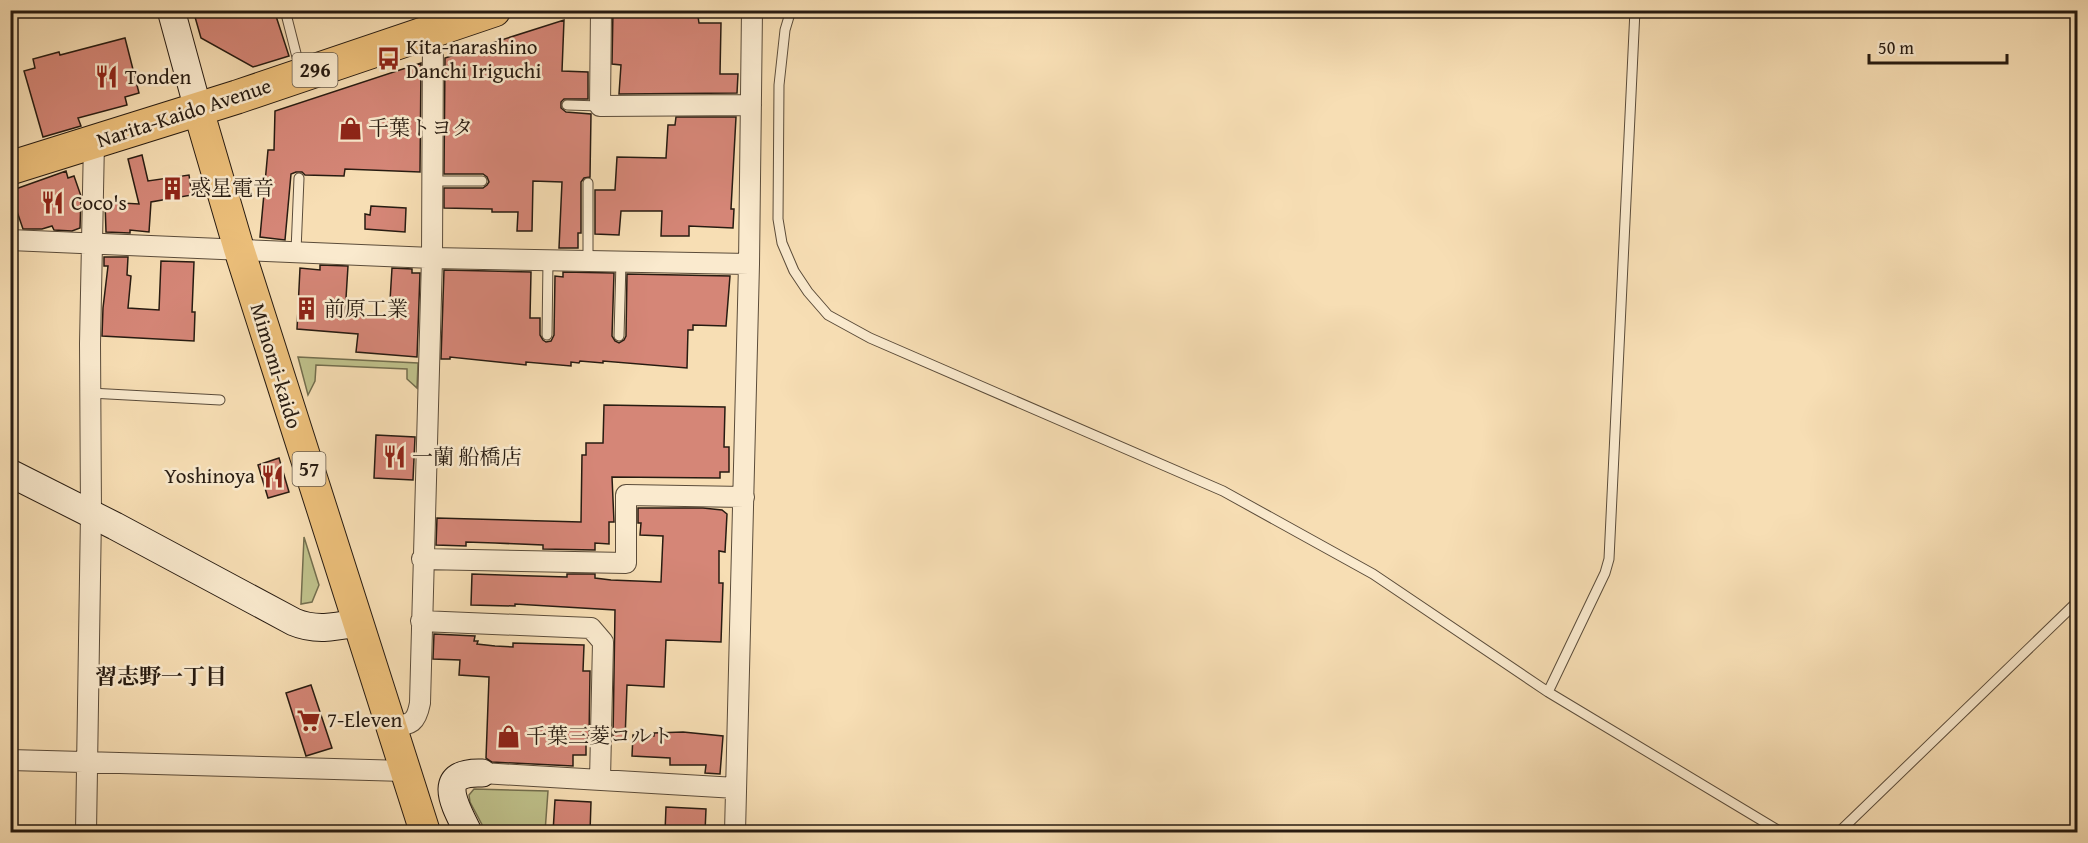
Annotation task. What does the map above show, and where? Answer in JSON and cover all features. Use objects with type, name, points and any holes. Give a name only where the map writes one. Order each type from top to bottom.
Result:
[{"type":"highway","name":"Narita-Kaido Avenue","points":[[10,168],[198,109],[494,10]]},
{"type":"main road","name":"Mimomi-kaido","points":[[198,109],[239,249],[425,832]]},
{"type":"street","points":[[171,10],[198,109]]},
{"type":"street","points":[[601,10],[600,106],[751,105]]},
{"type":"street","points":[[735,832],[749,264],[752,10]]},
{"type":"street","points":[[391,727],[414,721],[420,703],[422,559],[432,258],[433,30]]},
{"type":"street","points":[[86,832],[94,141]]},
{"type":"street","points":[[10,240],[432,258],[749,264]]},
{"type":"street","points":[[10,473],[305,627],[332,628],[357,623]]},
{"type":"street","points":[[422,559],[626,563],[626,495],[744,496]]},
{"type":"street","points":[[421,621],[591,628],[603,642],[600,780]]},
{"type":"street","points":[[10,760],[405,771]]},
{"type":"street","points":[[468,832],[453,801],[451,788],[454,780],[459,776],[482,773],[736,788]]},
{"type":"lane","points":[[285,10],[302,74]]},
{"type":"lane","points":[[791,10],[785,30],[779,86],[778,219],[782,243],[794,271],[807,292],[828,315],[870,338],[1223,491],[1373,574],[1548,692],[1781,832]]},
{"type":"lane","points":[[1548,692],[1605,573],[1609,559],[1635,10]]},
{"type":"lane","points":[[567,105],[600,106]]},
{"type":"lane","points":[[296,251],[299,178]]},
{"type":"lane","points":[[432,181],[482,181]]},
{"type":"lane","points":[[588,183],[588,262]]},
{"type":"lane","points":[[546,335],[548,261]]},
{"type":"lane","points":[[619,336],[621,262]]},
{"type":"lane","points":[[90,393],[220,400]]},
{"type":"lane","points":[[1839,832],[2078,600]]},
{"type":"green space","points":[[298,357],[418,363],[417,388],[407,379],[407,369],[316,365],[315,381],[308,395]]},
{"type":"green space","points":[[304,537],[319,585],[312,602],[301,604]]},
{"type":"green space","points":[[474,789],[548,791],[545,832],[486,832],[470,802],[469,795]]},
{"type":"building","points":[[193,10],[274,10],[289,56],[253,67],[201,38]]},
{"type":"building","points":[[613,10],[697,10],[699,23],[721,23],[720,74],[738,74],[737,93],[619,94],[621,65],[612,64]]},
{"type":"building","points":[[564,20],[562,71],[588,72],[588,99],[564,99],[561,102],[561,108],[566,112],[591,114],[590,177],[584,178],[581,182],[581,233],[578,233],[578,248],[559,248],[562,182],[533,181],[532,231],[517,231],[518,212],[444,208],[444,188],[483,188],[489,182],[483,174],[444,174],[445,58]]},
{"type":"building","points":[[125,38],[139,93],[125,97],[127,105],[78,118],[81,126],[43,137],[24,71],[35,68],[33,59],[59,52],[60,55]]},
{"type":"building","name":"千葉トヨタ","points":[[421,63],[420,172],[345,169],[344,176],[305,175],[302,172],[291,174],[285,240],[260,237],[268,150],[274,150],[275,111]]},
{"type":"building","points":[[676,117],[736,117],[731,209],[734,209],[733,228],[689,226],[689,236],[661,236],[662,211],[621,211],[619,235],[595,234],[595,190],[615,190],[617,157],[666,158],[668,125],[675,125]]},
{"type":"building","points":[[142,155],[148,181],[189,175],[192,195],[151,202],[149,232],[130,230],[130,233],[106,232],[105,202],[139,204],[128,159]]},
{"type":"building","points":[[66,171],[68,178],[74,176],[81,196],[80,228],[72,231],[54,230],[52,226],[42,229],[23,229],[10,191]]},
{"type":"building","points":[[371,206],[406,208],[405,232],[365,229],[365,214],[370,215]]},
{"type":"building","points":[[104,257],[128,257],[127,275],[131,276],[128,308],[159,310],[161,261],[194,262],[192,312],[195,312],[194,341],[102,336],[108,266],[104,266]]},
{"type":"building","points":[[320,265],[348,266],[345,314],[389,317],[392,268],[412,269],[412,273],[420,273],[417,357],[356,352],[358,334],[297,329],[300,268],[320,270]]},
{"type":"building","points":[[444,270],[531,272],[530,318],[540,318],[540,335],[546,342],[551,341],[554,335],[555,276],[563,277],[563,272],[614,273],[612,336],[619,343],[626,336],[627,274],[730,276],[726,326],[693,325],[693,330],[688,330],[687,368],[603,361],[603,363],[571,362],[571,366],[526,362],[526,365],[450,357],[450,359],[441,359]]},
{"type":"building","points":[[604,405],[725,407],[724,447],[729,447],[729,472],[720,472],[720,478],[612,477],[614,522],[609,522],[609,544],[595,543],[595,550],[543,549],[543,545],[466,542],[466,546],[436,545],[437,518],[581,522],[582,455],[586,455],[586,443],[603,443]]},
{"type":"building","name":"一蘭 船橋店","points":[[376,435],[415,437],[413,480],[374,478]]},
{"type":"building","points":[[279,458],[289,492],[268,498],[258,465]]},
{"type":"building","points":[[638,508],[703,508],[722,510],[727,514],[725,552],[719,551],[719,583],[723,583],[721,642],[666,640],[664,687],[627,685],[625,740],[613,739],[615,610],[515,604],[515,606],[471,605],[472,574],[567,577],[567,574],[595,574],[595,578],[611,580],[661,582],[663,536],[640,535],[641,523],[638,523]]},
{"type":"building","points":[[434,634],[475,636],[474,641],[478,641],[477,644],[495,646],[513,647],[513,643],[584,645],[583,671],[590,671],[589,738],[586,738],[586,755],[573,755],[573,766],[492,762],[486,758],[489,677],[459,675],[460,660],[433,659]]},
{"type":"building","name":"7-Eleven","points":[[311,685],[332,748],[306,756],[286,693]]},
{"type":"building","points":[[683,732],[723,736],[720,774],[705,773],[706,765],[670,765],[670,758],[632,756],[633,735],[654,736],[654,733]]},
{"type":"building","points":[[555,800],[591,802],[590,832],[553,832]]},
{"type":"building","points":[[666,807],[706,809],[705,832],[665,832]]},
{"type":"place","name":"Kita-narashino Danchi Iriguchi","points":[[388,59]]},
{"type":"place","name":"Tonden","points":[[107,77]]},
{"type":"place","name":"千葉トヨタ","points":[[350,128]]},
{"type":"place","name":"惑星電音","points":[[172,188]]},
{"type":"place","name":"Coco's","points":[[53,203]]},
{"type":"place","name":"前原工業","points":[[306,309]]},
{"type":"place","name":"一蘭 船橋店","points":[[394,457]]},
{"type":"place","name":"Yoshinoya","points":[[273,476]]},
{"type":"place","name":"7-Eleven","points":[[309,720]]},
{"type":"place","name":"千葉三菱コルト","points":[[508,736]]},
{"type":"district","name":"習志野一丁目","points":[[161,676]]}]
